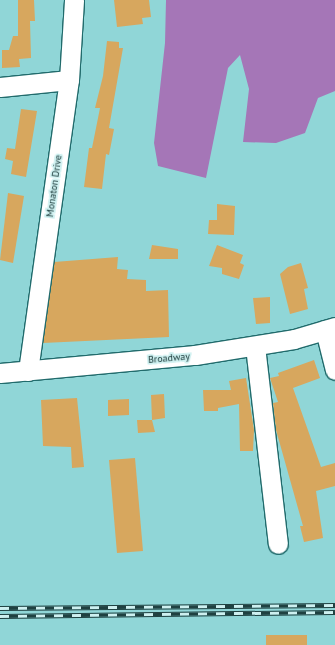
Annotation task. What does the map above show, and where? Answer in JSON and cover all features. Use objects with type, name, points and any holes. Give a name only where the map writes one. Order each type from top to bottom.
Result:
[{"type":"street","name":"Monaton Drive","points":[[28,370],[69,80],[74,0]]},
{"type":"street","points":[[0,87],[69,80]]},
{"type":"street","points":[[330,329],[335,370]]},
{"type":"street","name":"Broadway","points":[[0,372],[195,356],[255,346],[330,329]]},
{"type":"street","points":[[255,346],[278,544]]},
{"type":"shaded area","points":[[166,0],[335,0],[335,91],[318,98],[305,133],[276,143],[243,142],[249,89],[240,55],[228,68],[206,178],[158,166],[154,143],[165,43]]},
{"type":"building","points":[[18,0],[34,0],[35,21],[30,21],[31,58],[19,59],[20,67],[2,68],[2,50],[9,50],[13,36],[18,36]]},
{"type":"building","points":[[114,0],[149,0],[151,17],[142,18],[143,24],[117,27]]},
{"type":"building","points":[[107,41],[119,42],[119,48],[123,48],[109,128],[114,129],[109,155],[106,154],[102,189],[84,187],[89,148],[92,148],[100,108],[95,108],[103,76]]},
{"type":"building","points":[[21,109],[37,111],[26,177],[11,174],[13,161],[5,159],[7,148],[15,149]]},
{"type":"building","points":[[8,193],[24,196],[13,263],[0,260]]},
{"type":"building","points":[[217,204],[235,206],[234,235],[208,234],[209,220],[217,220]]},
{"type":"building","points":[[152,245],[178,249],[178,259],[149,259]]},
{"type":"building","points":[[217,245],[243,255],[240,263],[244,265],[239,279],[222,274],[222,268],[209,266]]},
{"type":"building","points":[[118,257],[117,269],[128,270],[127,279],[146,280],[146,291],[168,290],[169,337],[43,343],[54,262]]},
{"type":"building","points":[[301,263],[308,288],[304,289],[308,309],[290,314],[280,274],[288,267]]},
{"type":"building","points":[[270,297],[270,323],[256,324],[253,298]]},
{"type":"building","points":[[314,360],[320,378],[293,388],[321,467],[335,463],[335,486],[316,491],[323,538],[304,542],[300,526],[303,526],[276,430],[273,403],[278,402],[270,378],[279,376],[278,373]]},
{"type":"building","points":[[246,378],[254,430],[253,451],[240,451],[239,404],[218,408],[218,411],[204,411],[203,390],[231,390],[229,381]]},
{"type":"building","points":[[164,394],[165,418],[152,420],[151,395]]},
{"type":"building","points":[[77,398],[84,467],[72,468],[71,447],[43,446],[41,400]]},
{"type":"building","points":[[129,399],[129,415],[108,416],[108,400]]},
{"type":"building","points":[[137,420],[152,420],[155,432],[138,433]]},
{"type":"building","points":[[135,458],[143,551],[117,553],[109,460]]},
{"type":"building","points":[[266,635],[307,635],[307,645],[266,645]]},
{"type":"railway","points":[[0,608],[335,605]]},
{"type":"railway","points":[[0,616],[335,612]]}]
